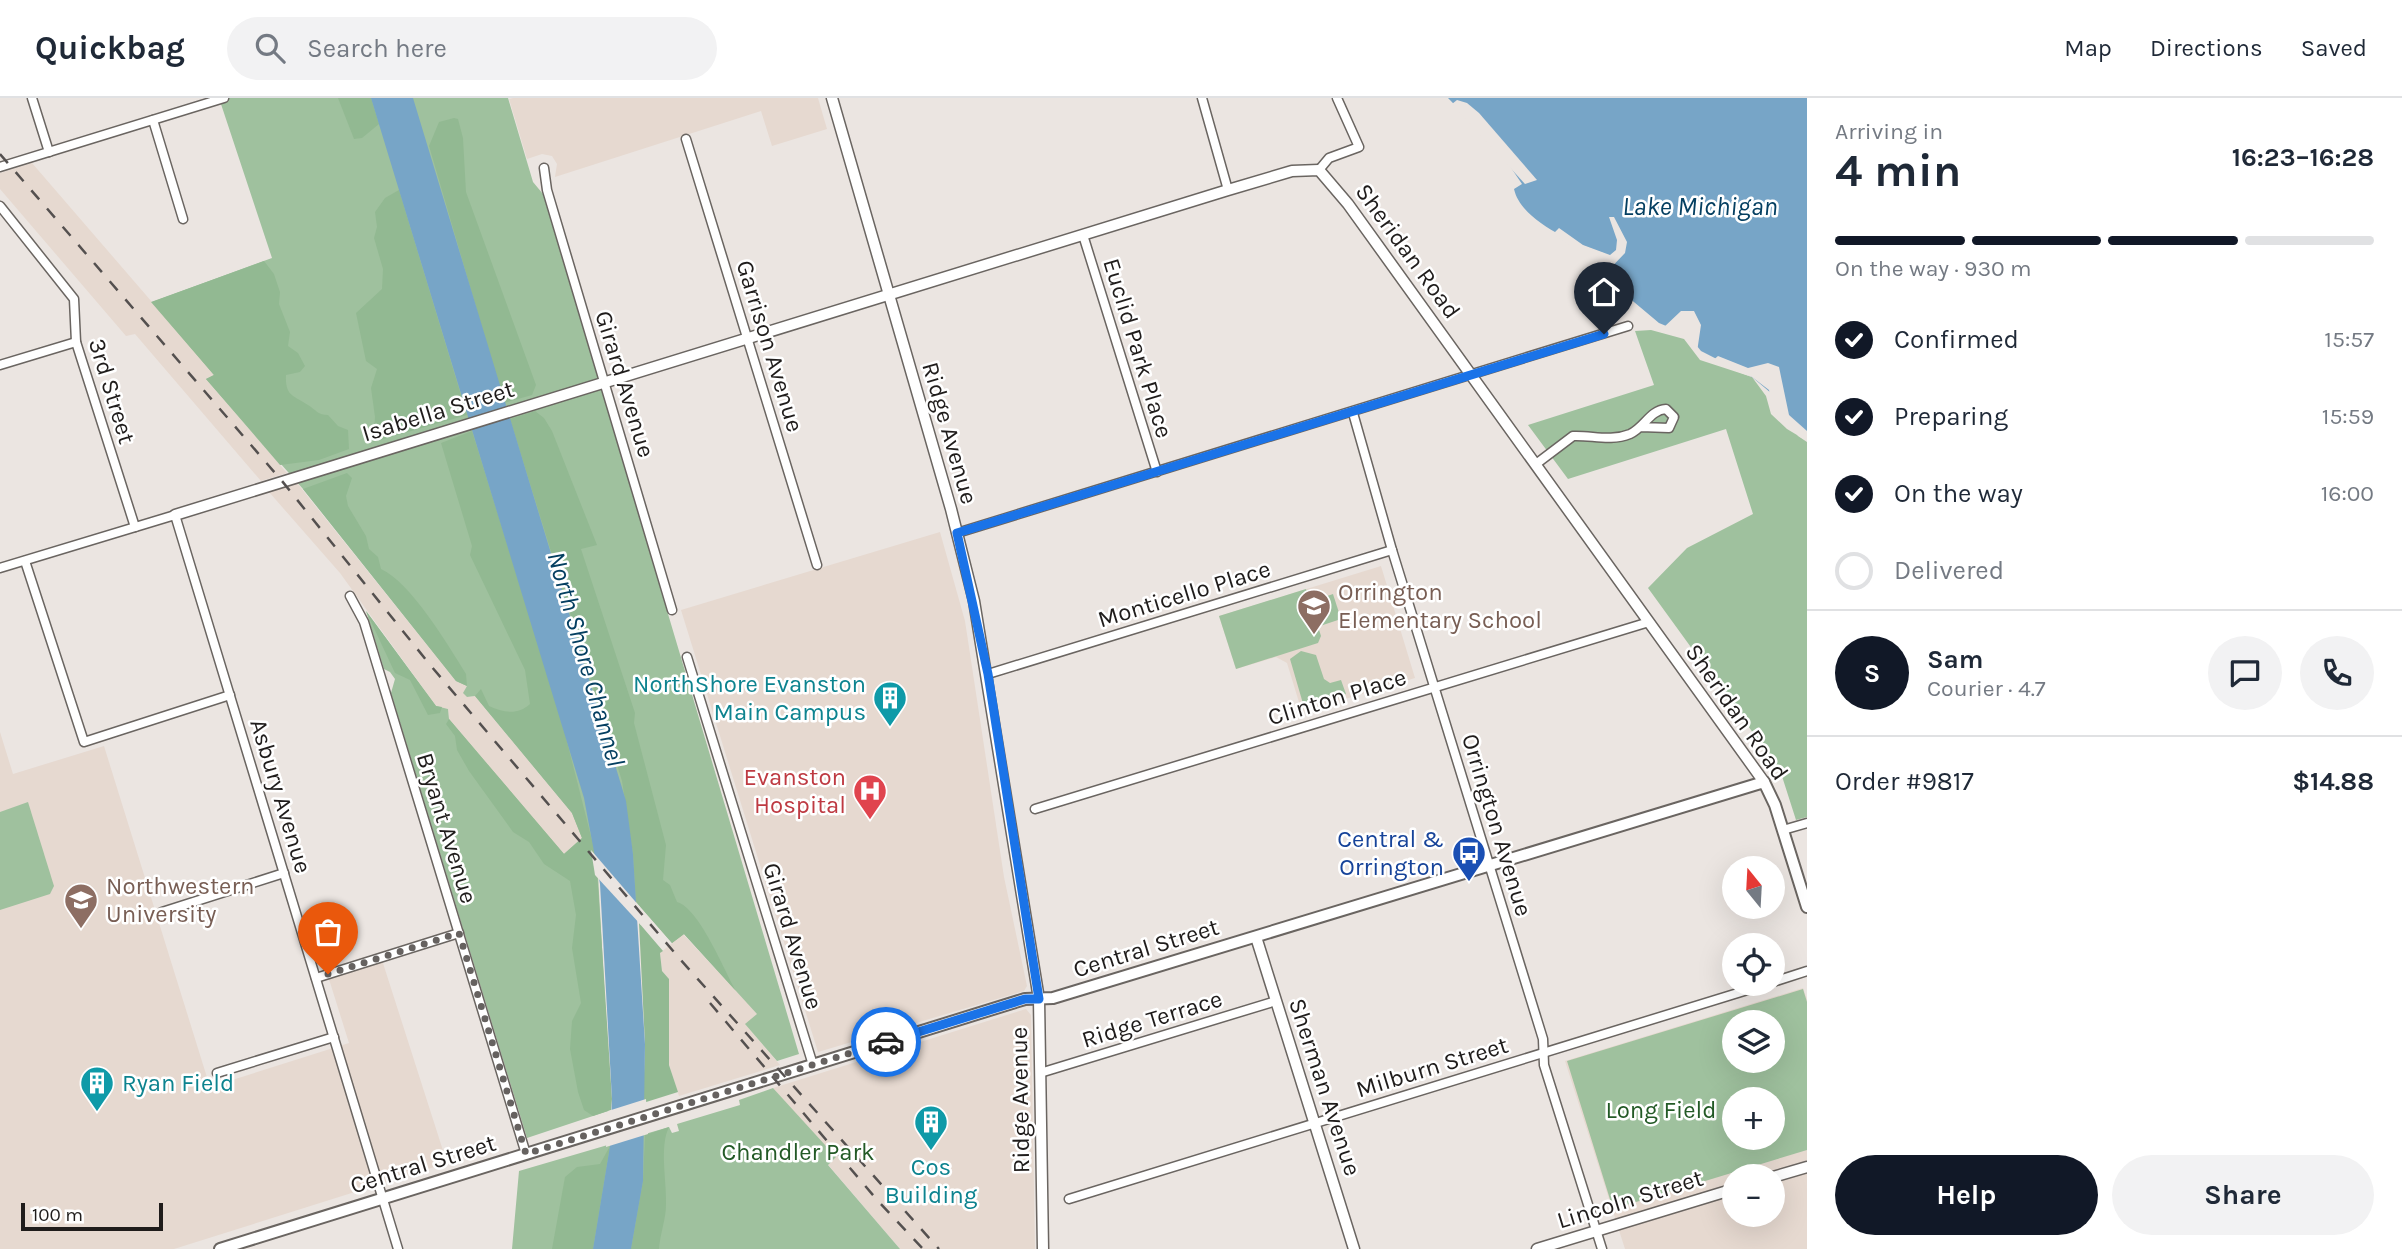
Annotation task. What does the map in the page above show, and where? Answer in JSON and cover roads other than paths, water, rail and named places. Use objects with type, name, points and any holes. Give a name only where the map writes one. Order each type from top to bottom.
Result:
[{"type":"main road","name":"Sheridan Road","points":[[1764,782],[1783,830],[1807,907]]},
{"type":"main road","name":"Central Street","points":[[220,1249],[1025,999],[1054,998],[1764,782]]},
{"type":"street","points":[[32,98],[49,152]]},
{"type":"street","points":[[0,167],[153,120],[205,101],[224,98]]},
{"type":"street","points":[[832,98],[888,295],[1292,171],[1319,170],[1329,158],[1359,147],[1337,98]]},
{"type":"street","points":[[1202,98],[1228,190]]},
{"type":"street","points":[[153,120],[183,219]]},
{"type":"street","name":"Garrison Avenue","points":[[687,139],[817,565]]},
{"type":"street","name":"Girard Avenue","points":[[544,168],[547,190],[672,610]]},
{"type":"street","name":"Sheridan Road","points":[[1319,170],[1330,179],[1764,782]]},
{"type":"street","name":"3rd Street","points":[[0,206],[74,299],[76,342],[135,527]]},
{"type":"street","name":"Euclid Park Place","points":[[1083,235],[1157,472]]},
{"type":"street","name":"Isabella Street","points":[[0,568],[888,295]]},
{"type":"street","name":"Ridge Avenue","points":[[888,295],[957,533],[988,674],[1039,999],[1043,1249]]},
{"type":"street","points":[[957,533],[1628,326]]},
{"type":"street","points":[[0,365],[76,342]]},
{"type":"street","name":"Orrington Avenue","points":[[1353,413],[1392,550],[1543,1039],[1544,1065],[1602,1249]]},
{"type":"street","points":[[1536,464],[1573,436],[1611,439],[1633,433],[1641,427]]},
{"type":"street","name":"Asbury Avenue","points":[[175,515],[398,1249]]},
{"type":"street","name":"Monticello Place","points":[[988,674],[1392,550]]},
{"type":"street","points":[[25,561],[84,742],[230,695]]},
{"type":"street","name":"Bryant Avenue","points":[[350,596],[364,622],[526,1154]]},
{"type":"street","name":"Clinton Place","points":[[1035,809],[1649,622]]},
{"type":"street","name":"Girard Avenue","points":[[687,657],[813,1065]]},
{"type":"street","points":[[1783,830],[1807,822]]},
{"type":"street","points":[[162,912],[284,873]]},
{"type":"street","points":[[316,978],[459,933]]},
{"type":"street","name":"Sherman Avenue","points":[[1255,937],[1354,1249]]},
{"type":"street","points":[[1785,978],[1807,971]]},
{"type":"street","name":"Milburn Street","points":[[1069,1199],[1728,996]]},
{"type":"street","name":"Ridge Terrace","points":[[1040,1073],[1276,1001]]},
{"type":"street","points":[[217,1073],[334,1037]]},
{"type":"street","points":[[1785,1173],[1807,1167]]},
{"type":"street","name":"Lincoln Street","points":[[1537,1249],[1722,1193]]},
{"type":"water","points":[[371,98],[413,98],[626,801],[633,854],[645,1044],[643,1181],[631,1249],[593,1249],[610,1146],[612,1099],[600,884],[584,798]]},
{"type":"water","name":"Lake Michigan","points":[[1448,98],[1807,98],[1807,438],[1771,393],[1752,377],[1701,351],[1688,335],[1659,323],[1603,276],[1608,264],[1603,253],[1564,237],[1527,211],[1514,189],[1522,184],[1499,150]]},
{"type":"railway","points":[[0,154],[282,481],[431,666],[679,958],[939,1249]]},
{"type":"railway","points":[[710,1003],[878,1201],[923,1249]]},
{"type":"place","name":"Orrington Elementary School","points":[[1314,636]]},
{"type":"place","name":"NorthShore Evanston Main Campus","points":[[890,728]]},
{"type":"place","name":"Evanston Hospital","points":[[870,821]]},
{"type":"place","name":"Central & Orrington","points":[[1469,883]]},
{"type":"place","name":"Northwestern University","points":[[81,930]]},
{"type":"place","name":"Ryan Field","points":[[97,1113]]},
{"type":"place","name":"Cos Building","points":[[931,1152]]},
{"type":"water label","name":"North Shore Channel","points":[[586,659]]},
{"type":"park label","name":"Long Field","points":[[1661,1110]]},
{"type":"park label","name":"Chandler Park","points":[[798,1152]]}]
